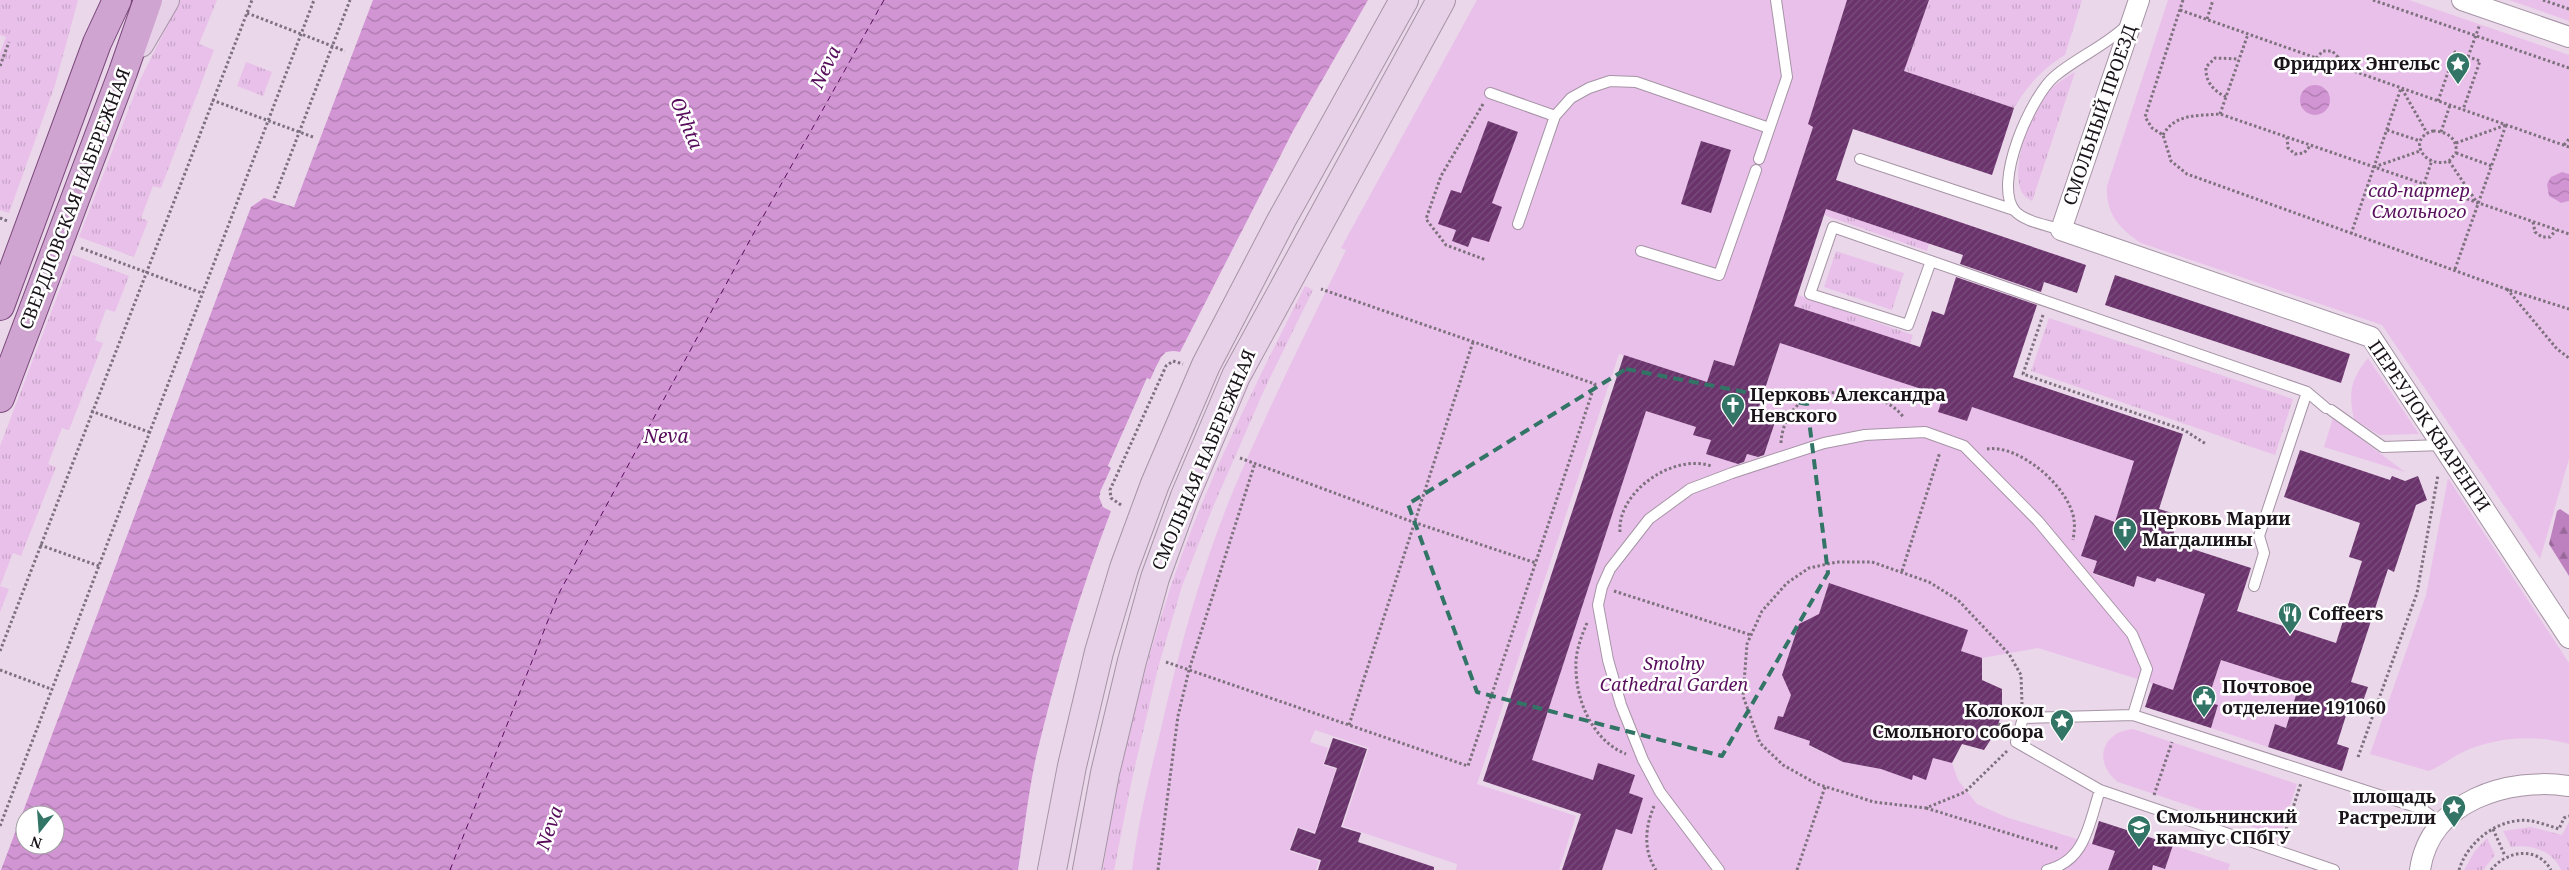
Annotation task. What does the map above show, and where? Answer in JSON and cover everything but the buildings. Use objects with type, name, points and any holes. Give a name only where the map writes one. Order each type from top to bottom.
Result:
[{"type":"main road","points":[[97,43],[103,0]]},
{"type":"main road","name":"СВЕРДЛОВСКАЯ НАБЕРЕЖНАЯ","points":[[0,306],[97,43],[117,0]]},
{"type":"main road","name":"СВЕРДЛОВСКАЯ НАБЕРЕЖНАЯ","points":[[0,398],[123,72],[148,0]]},
{"type":"main road","points":[[123,72],[165,0]]},
{"type":"main road","name":"СМОЛЬНАЯ НАБЕРЕЖНАЯ","points":[[1052,870],[1072,766],[1099,652],[1124,568],[1155,484],[1206,365],[1281,221],[1404,0]]},
{"type":"main road","name":"СМОЛЬНАЯ НАБЕРЕЖНАЯ","points":[[1087,870],[1106,773],[1132,661],[1155,578],[1185,496],[1236,376],[1441,0]]},
{"type":"street","name":"СМОЛЬНЫЙ ПРОЕЗД","points":[[2061,230],[2139,0]]},
{"type":"street","points":[[2462,0],[2569,38]]},
{"type":"street","name":"ПЕРЕУЛОК КВАРЕНГИ","points":[[2061,230],[2371,337],[2444,445],[2569,638]]},
{"type":"street","points":[[2420,870],[2430,841],[2442,824],[2458,808],[2476,797],[2497,789],[2525,784],[2569,786]]},
{"type":"lane","points":[[1759,159],[1787,77],[1776,0]]},
{"type":"lane","points":[[2014,210],[2009,191],[2010,165],[2020,132],[2036,98],[2054,76],[2111,40],[2132,20]]},
{"type":"lane","points":[[1518,224],[1555,116],[1571,98],[1589,88],[1610,81],[1636,82],[1769,128]]},
{"type":"lane","points":[[1490,93],[1555,116]]},
{"type":"lane","points":[[1860,160],[2014,210],[2021,216],[2061,230]]},
{"type":"lane","points":[[1641,251],[1719,275],[1756,170]]},
{"type":"lane","points":[[1931,261],[1908,325],[1810,294],[1833,227],[1931,261],[2048,302],[2307,392],[2383,447],[2444,445]]},
{"type":"lane","points":[[2254,586],[2264,553],[2258,536],[2307,392]]},
{"type":"lane","points":[[1719,870],[1660,792],[1642,760],[1621,706],[1608,660],[1598,605],[1602,587],[1610,569],[1649,519],[1690,489],[1732,473],[1824,443],[1866,435],[1913,431],[1945,438],[1964,446],[2038,521],[2132,634],[2147,669],[2133,715]]},
{"type":"lane","points":[[2334,870],[2100,790],[2016,742],[2023,718],[2133,715],[2422,809],[2442,824]]},
{"type":"lane","points":[[2046,870],[2066,863],[2077,854],[2100,790]]},
{"type":"path","points":[[0,651],[91,411],[252,0]]},
{"type":"path","points":[[0,826],[314,0]]},
{"type":"path","points":[[274,198],[350,0]]},
{"type":"path","points":[[2163,134],[2152,128],[2145,117],[2183,0]]},
{"type":"path","points":[[2206,19],[2212,0]]},
{"type":"path","points":[[2373,0],[2569,68]]},
{"type":"path","points":[[2543,0],[2569,9]]},
{"type":"path","points":[[2180,10],[2569,147]]},
{"type":"path","points":[[247,13],[345,51]]},
{"type":"path","points":[[2468,57],[2479,26]]},
{"type":"path","points":[[2220,114],[2248,34]]},
{"type":"path","points":[[0,66],[9,42]]},
{"type":"path","points":[[2316,58],[2323,51],[2332,51],[2338,57],[2339,66]]},
{"type":"path","points":[[2438,101],[2455,52],[2480,61],[2463,110]]},
{"type":"path","points":[[2226,97],[2210,84],[2205,75],[2206,67],[2215,58],[2239,59]]},
{"type":"path","points":[[2351,234],[2401,88]]},
{"type":"path","points":[[2401,88],[2427,133]]},
{"type":"path","points":[[1486,260],[1446,245],[1426,220],[1441,176],[1490,93]]},
{"type":"path","points":[[212,100],[313,137]]},
{"type":"path","points":[[2441,132],[2450,105]]},
{"type":"path","points":[[2569,234],[2220,114],[2181,118],[2168,124],[2163,134],[2165,147],[2171,161],[2187,174],[2506,289],[2569,309]]},
{"type":"path","points":[[2456,143],[2506,125]]},
{"type":"path","points":[[2454,269],[2506,125]]},
{"type":"path","points":[[2387,130],[2420,141]]},
{"type":"path","points":[[2441,132],[2451,136],[2456,143],[2456,153],[2449,161],[2443,163],[2423,155],[2420,151],[2420,141],[2427,133],[2441,132]]},
{"type":"path","points":[[2287,137],[2288,148],[2296,154],[2304,153],[2311,145]]},
{"type":"path","points":[[2564,145],[2569,139]]},
{"type":"path","points":[[2374,167],[2420,151]]},
{"type":"path","points":[[2456,153],[2492,166]]},
{"type":"path","points":[[2424,184],[2432,160]]},
{"type":"path","points":[[2449,161],[2478,204]]},
{"type":"path","points":[[2533,222],[2535,232],[2542,237],[2550,236],[2556,230]]},
{"type":"path","points":[[77,246],[202,293]]},
{"type":"path","points":[[1166,662],[1468,766],[1596,384],[1321,289]]},
{"type":"path","points":[[2506,289],[2557,349],[2569,358]]},
{"type":"path","points":[[2048,302],[2023,374],[2184,430],[2206,444]]},
{"type":"path","points":[[1349,725],[1413,522],[1473,342]]},
{"type":"path","points":[[1121,504],[1111,498],[1110,490],[1166,366],[1173,361],[1184,365]]},
{"type":"path","points":[[1780,456],[1781,434],[1790,412],[1810,395],[1847,392],[1879,399],[1902,415],[1913,431]]},
{"type":"path","points":[[91,411],[149,432]]},
{"type":"path","points":[[1902,571],[1945,438]]},
{"type":"path","points":[[2358,757],[2417,593],[2444,445]]},
{"type":"path","points":[[1974,454],[1989,448],[2015,453],[2042,471],[2064,495],[2074,520],[2073,538],[2068,557]]},
{"type":"path","points":[[1240,458],[1413,522],[1536,563]]},
{"type":"path","points":[[1158,870],[1178,716],[1189,670],[1255,463]]},
{"type":"path","points":[[1622,553],[1619,522],[1628,501],[1644,483],[1675,466],[1704,463],[1732,473]]},
{"type":"path","points":[[40,545],[99,566]]},
{"type":"path","points":[[2023,718],[2020,675],[2008,654],[1958,600],[1929,582],[1872,562],[1837,562],[1809,568],[1787,582],[1762,611],[1746,644],[1743,696],[1760,743],[1783,765],[1825,787],[1874,802],[1926,808],[2077,854]]},
{"type":"path","points":[[1602,587],[1751,635]]},
{"type":"path","points":[[1598,605],[1588,620],[1580,644],[1576,668],[1581,704],[1600,735],[1620,751],[1642,760]]},
{"type":"path","points":[[0,670],[51,689]]},
{"type":"path","points":[[2150,807],[2176,729]]},
{"type":"path","points":[[1926,808],[1965,792],[2016,742]]},
{"type":"path","points":[[2279,851],[2305,772]]},
{"type":"path","points":[[1796,870],[1825,787]]},
{"type":"path","points":[[1656,870],[1648,859],[1646,832],[1660,792]]},
{"type":"path","points":[[2460,870],[2467,852],[2493,829],[2518,822],[2531,821],[2559,829],[2564,818],[2569,816]]},
{"type":"path","points":[[2493,829],[2505,856]]},
{"type":"path","points":[[2490,870],[2505,856],[2517,853],[2529,854],[2540,858],[2551,870]]},
{"type":"highlighted area","points":[[1626,369],[1807,404],[1828,573],[1722,756],[1477,692],[1408,504]]},
{"type":"green space","points":[[0,0],[78,0],[55,85],[9,213],[0,210],[0,53],[6,37],[0,35]]},
{"type":"green space","points":[[180,0],[217,0],[199,44],[214,50],[161,188],[153,186],[141,218],[148,221],[134,257],[79,237],[140,80]]},
{"type":"green space","points":[[1477,0],[1847,0],[1808,124],[1813,127],[1734,366],[1714,360],[1707,382],[1619,354],[1477,784],[1576,816],[1559,870],[1456,870],[1457,864],[1343,826],[1369,748],[1315,730],[1310,742],[1328,748],[1323,765],[1336,769],[1315,832],[1297,827],[1289,851],[1319,861],[1316,870],[1132,870],[1148,784],[1182,645],[1208,558],[1229,501],[1271,406],[1346,250],[1341,248]]},
{"type":"green space","points":[[1929,0],[2082,0],[2065,55],[2036,78],[2014,108],[1904,71]]},
{"type":"green space","name":"сад-партер Смольного","points":[[2168,0],[2409,0],[2569,55],[2569,174],[2566,173],[2553,199],[2561,203],[2569,201],[2569,459],[2540,559],[2382,325],[2141,243],[2126,232],[2115,219],[2108,204],[2107,186]]},
{"type":"green space","points":[[2509,0],[2569,0],[2569,21]]},
{"type":"green space","points":[[246,62],[272,72],[263,96],[237,86]]},
{"type":"green space","points":[[2075,72],[2032,201],[2023,194],[2019,184],[2018,171],[2023,142],[2028,127],[2047,93]]},
{"type":"green space","points":[[1826,209],[1929,243],[1927,251],[1824,215]]},
{"type":"green space","points":[[1836,251],[1904,273],[1892,310],[1824,287]]},
{"type":"green space","points":[[73,255],[129,276],[115,312],[106,309],[95,340],[103,343],[69,430],[62,428],[48,464],[56,467],[21,556],[13,553],[0,586],[0,446]]},
{"type":"green space","points":[[1305,286],[1313,290],[1265,388],[1213,507],[1182,586],[1158,668],[1132,779],[1114,870],[1103,870],[1115,797],[1131,725],[1150,653],[1172,583],[1217,469]]},
{"type":"green space","points":[[1798,295],[1913,335],[1910,344],[1794,306]]},
{"type":"green space","points":[[2049,318],[2293,399],[2275,455],[2031,371]]},
{"type":"green space","name":"Smolny Cathedral Garden","points":[[1780,343],[1943,396],[1939,412],[1967,421],[1972,407],[2134,461],[2115,522],[2095,516],[2081,556],[2097,561],[2093,574],[2133,587],[2137,576],[2155,582],[2157,578],[2205,594],[2173,690],[2038,648],[1982,658],[1961,651],[1829,584],[1817,619],[1812,617],[1799,624],[1793,690],[1783,717],[1778,716],[1774,729],[1810,741],[1809,746],[1843,762],[1881,769],[1912,779],[1913,775],[1926,779],[1933,758],[1952,763],[1958,780],[1977,804],[2006,817],[2115,851],[2108,870],[1602,870],[1616,829],[1632,833],[1643,798],[1629,793],[1634,775],[1598,763],[1593,780],[1532,760],[1646,411],[1696,427],[1694,435],[1711,440],[1707,454],[1743,465],[1747,454],[1763,459],[1777,416],[1758,410]]},
{"type":"green space","points":[[2368,358],[2419,434],[2379,435],[2354,419],[2351,401],[2352,386]]},
{"type":"green space","points":[[2333,418],[2405,472],[2324,447]]},
{"type":"green space","points":[[2448,478],[2569,663],[2569,744],[2529,738],[2502,740],[2463,752],[2429,771],[2370,754],[2426,595]]},
{"type":"green space","points":[[2560,509],[2569,515],[2569,576],[2549,544],[2557,511]]},
{"type":"green space","points":[[0,586],[9,589],[0,612]]},
{"type":"green space","points":[[2221,660],[2299,685],[2286,728],[2275,724],[2268,747],[2211,728],[2218,706],[2207,702]]},
{"type":"green space","points":[[2133,729],[2297,784],[2280,836],[2118,782],[2105,766],[2104,750],[2114,736],[2122,731]]},
{"type":"green space","points":[[2569,822],[2569,870],[2561,870],[2552,858],[2540,850],[2519,846],[2511,847],[2503,831],[2531,827],[2562,835]]},
{"type":"green space","points":[[2487,838],[2495,855],[2483,870],[2464,870],[2475,851]]},
{"type":"green space","points":[[2173,845],[2230,864],[2228,870],[2152,870],[2153,865],[2165,868]]},
{"type":"water","name":"Neva","points":[[373,0],[1368,0],[1293,131],[1180,352],[1174,351],[1164,355],[1160,359],[1150,380],[1147,378],[1108,466],[1111,468],[1100,492],[1103,507],[1111,511],[1079,602],[1060,664],[1036,757],[1018,870],[1,870],[15,833],[15,855],[65,855],[65,805],[26,805],[251,207],[264,198],[294,207]]},
{"type":"water","points":[[2315,85],[2326,89],[2330,100],[2326,111],[2315,115],[2304,111],[2300,100],[2304,89]]},
{"type":"water","points":[[2562,172],[2569,174],[2569,201],[2561,203],[2549,196],[2547,184],[2551,177]]},
{"type":"pier","points":[[1166,352],[1180,352],[1179,354],[1168,354],[1163,358],[1153,382],[1148,382],[1111,465],[1113,468],[1102,497],[1105,505],[1112,508],[1111,511],[1103,507],[1099,497],[1111,468],[1108,466],[1147,378],[1151,380],[1161,357]]},
{"type":"ferry route","points":[[450,870],[558,595],[750,240],[884,0]]},
{"type":"place","name":"Фридрих Энгельс","points":[[2458,85]]},
{"type":"place","name":"Церковь Александра Невского","points":[[1733,426]]},
{"type":"place","name":"Церковь Марии Магдалины","points":[[2125,550]]},
{"type":"place","name":"Coffeers","points":[[2290,635]]},
{"type":"place","name":"Почтовое отделение 191060","points":[[2204,718]]},
{"type":"place","name":"Колокол Смольного собора","points":[[2062,742]]},
{"type":"place","name":"площадь Растрелли","points":[[2454,828]]},
{"type":"place","name":"Смольнинский кампус СПбГУ","points":[[2139,848]]},
{"type":"water label","name":"Okhta","points":[[687,123]]}]
